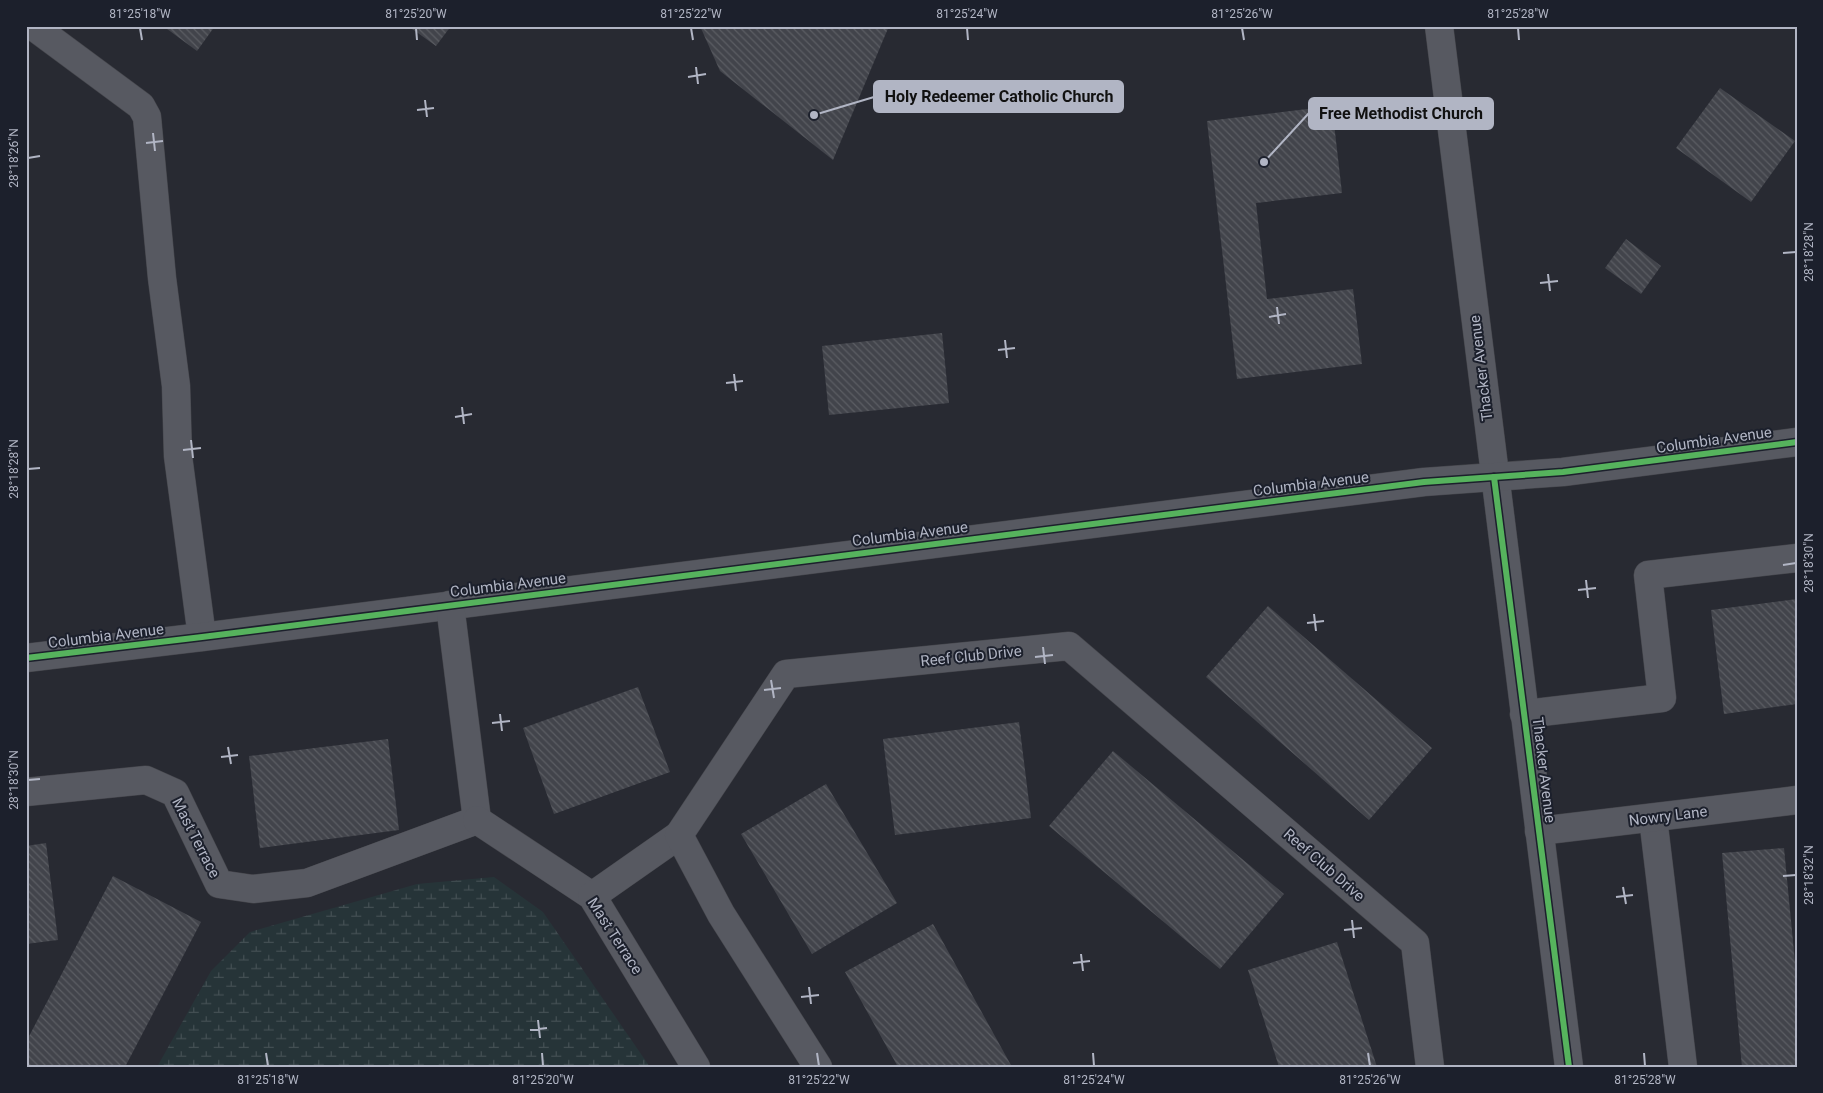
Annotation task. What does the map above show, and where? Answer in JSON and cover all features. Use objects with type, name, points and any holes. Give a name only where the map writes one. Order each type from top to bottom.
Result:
[{"type":"street","points":[[33,26],[141,106],[147,117],[162,278],[176,386],[178,456],[202,637]]},
{"type":"street","name":"Thacker Avenue","points":[[1439,26],[1568,1067]]},
{"type":"street","name":"Columbia Avenue","points":[[26,658],[1424,482],[1563,472],[1797,442]]},
{"type":"street","points":[[1524,714],[1662,698],[1648,575],[1797,558]]},
{"type":"street","points":[[450,605],[477,820]]},
{"type":"street","name":"Reef Club Drive","points":[[679,835],[786,674],[1069,646],[1415,943],[1430,1067]]},
{"type":"street","name":"Mast Terrace","points":[[26,792],[146,780],[175,794],[219,884],[253,889],[307,883],[477,820],[592,896],[696,1067]]},
{"type":"street","name":"Nowry Lane","points":[[1539,831],[1797,800]]},
{"type":"street","points":[[1653,818],[1683,1067]]},
{"type":"street","points":[[592,896],[679,835],[721,914],[818,1067]]},
{"type":"green space","points":[[494,877],[543,912],[650,1067],[157,1067],[211,971],[250,932],[417,884]]},
{"type":"building","points":[[163,26],[215,26],[197,51]]},
{"type":"building","points":[[408,26],[451,26],[436,46]]},
{"type":"building","points":[[700,26],[889,26],[833,160],[720,71]]},
{"type":"building","points":[[1720,88],[1795,141],[1751,202],[1676,148]]},
{"type":"building","points":[[1332,106],[1342,193],[1256,203],[1267,299],[1353,289],[1362,364],[1237,379],[1207,121]]},
{"type":"building","points":[[1626,239],[1661,266],[1641,294],[1605,268]]},
{"type":"building","points":[[942,333],[949,403],[829,415],[822,346]]},
{"type":"building","points":[[1797,599],[1797,704],[1724,714],[1711,610]]},
{"type":"building","points":[[1268,606],[1432,748],[1369,820],[1206,677]]},
{"type":"building","points":[[638,687],[670,772],[554,814],[523,728]]},
{"type":"building","points":[[1019,722],[1031,818],[895,835],[883,739]]},
{"type":"building","points":[[388,739],[399,830],[260,848],[249,756]]},
{"type":"building","points":[[1113,751],[1284,894],[1220,969],[1049,826]]},
{"type":"building","points":[[826,784],[897,903],[812,954],[741,834]]},
{"type":"building","points":[[46,843],[58,940],[26,944],[26,846]]},
{"type":"building","points":[[1784,848],[1797,983],[1797,1066],[1742,1067],[1722,853]]},
{"type":"building","points":[[113,876],[201,922],[125,1067],[26,1067],[26,1042]]},
{"type":"building","points":[[933,924],[1012,1067],[898,1067],[845,972]]},
{"type":"building","points":[[1337,942],[1377,1067],[1279,1067],[1248,970]]},
{"type":"cycle path","points":[[26,658],[1424,482],[1563,472],[1797,442]]},
{"type":"cycle path","points":[[1494,477],[1569,1067]]},
{"type":"place","name":"Holy Redeemer Catholic Church","points":[[814,115]]},
{"type":"place","name":"Free Methodist Church","points":[[1264,162]]}]
